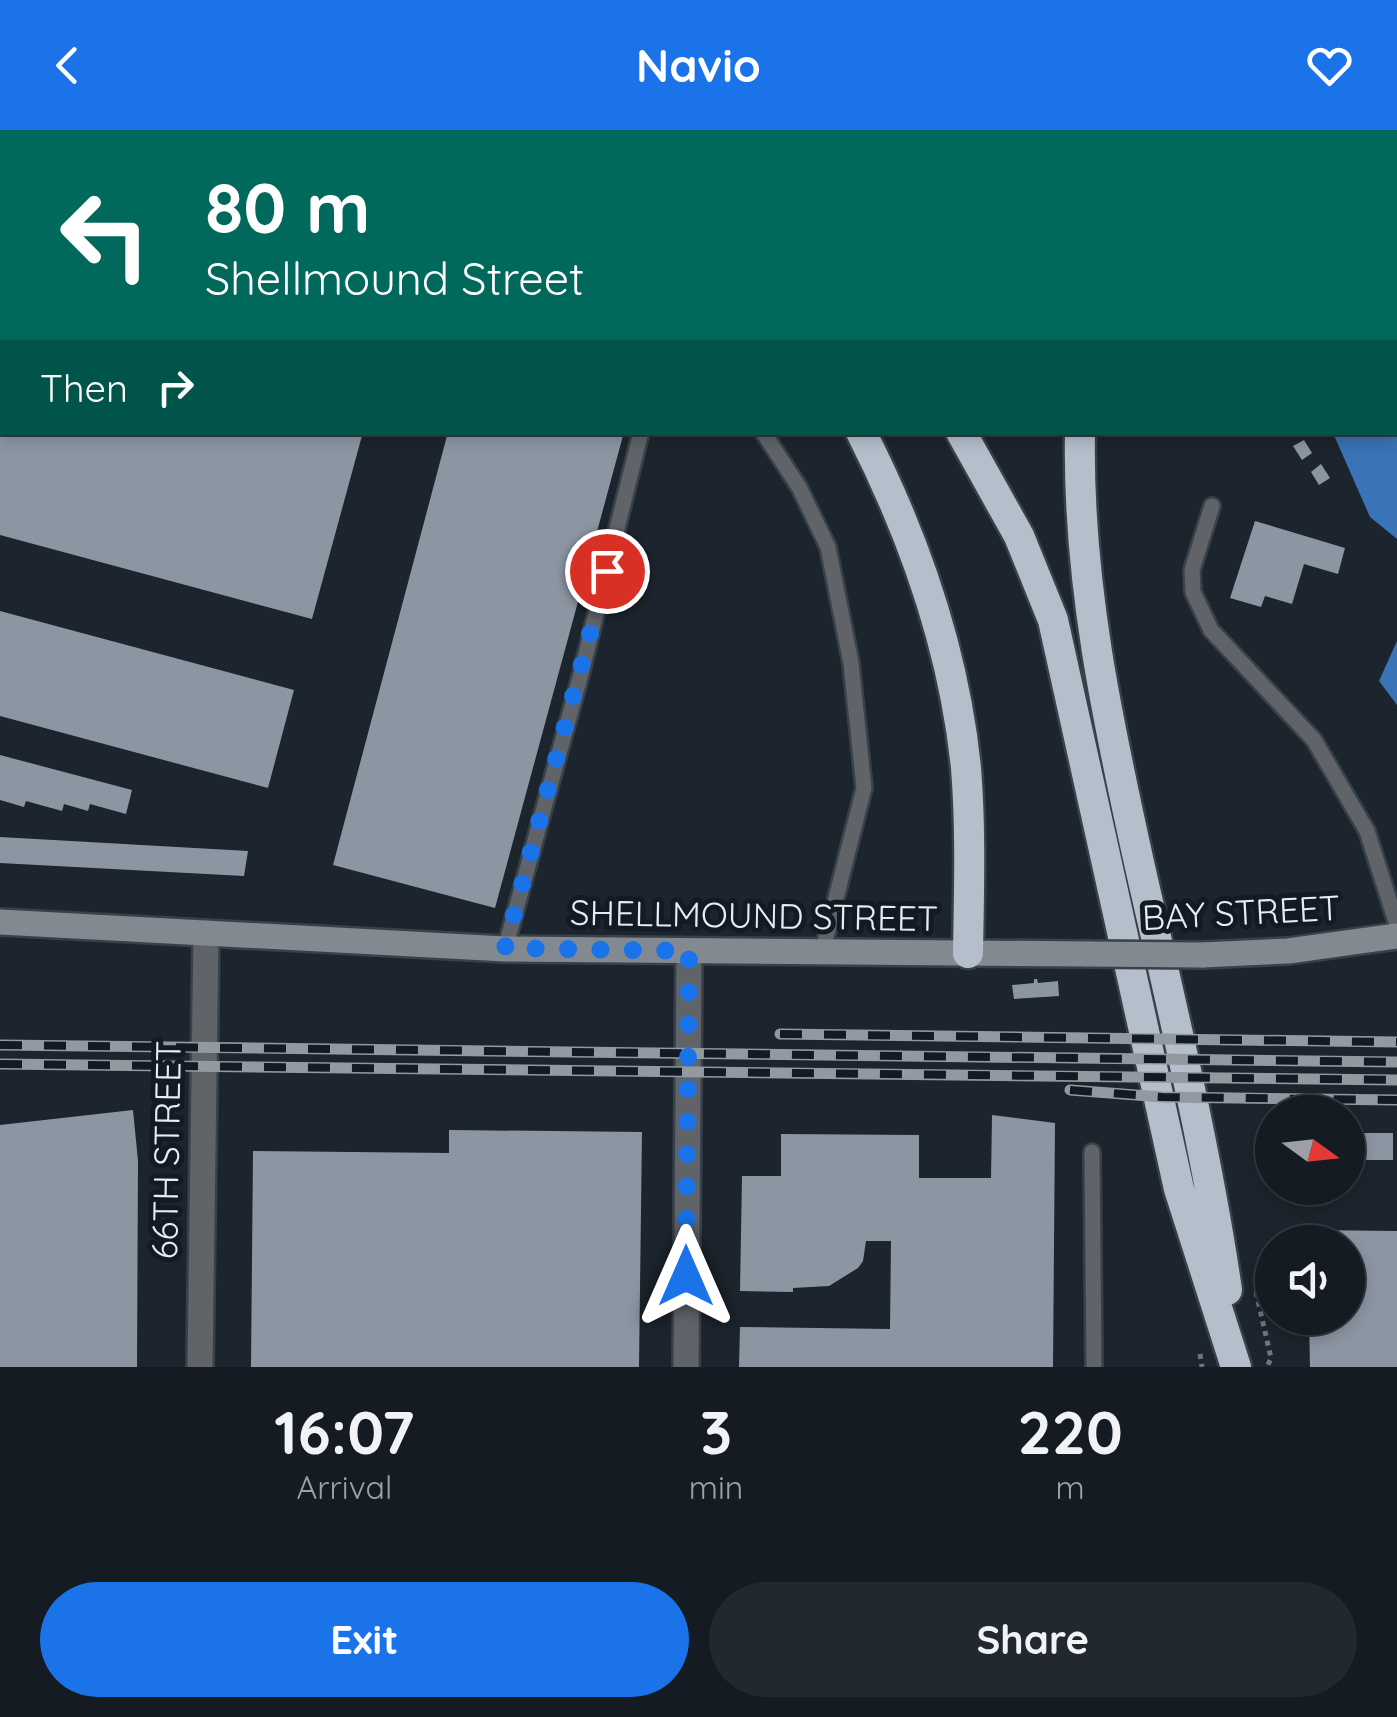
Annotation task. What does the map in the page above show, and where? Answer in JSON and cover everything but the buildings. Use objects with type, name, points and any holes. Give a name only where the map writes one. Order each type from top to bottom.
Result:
[{"type":"highway","points":[[862,435],[886,482],[924,576],[954,688],[969,819],[968,953]]},
{"type":"highway","points":[[942,435],[979,492],[1016,569],[1052,668],[1096,816]]},
{"type":"highway","points":[[963,435],[1006,511],[1042,590],[1060,650],[1179,1189],[1237,1367]]},
{"type":"highway","points":[[1080,435],[1084,553],[1095,644],[1127,809],[1211,1182],[1237,1367]]},
{"type":"highway","points":[[1093,435],[1086,521],[1095,644]]},
{"type":"street","name":"SHELLMOUND STREET","points":[[0,922],[505,948],[1088,954]]},
{"type":"street","name":"66TH STREET","points":[[200,1367],[206,934]]},
{"type":"street","name":"BAY STREET","points":[[1088,954],[1288,951],[1397,936]]},
{"type":"street","points":[[686,1367],[689,951]]},
{"type":"lane","points":[[505,948],[581,674],[640,435]]},
{"type":"lane","points":[[766,435],[799,487],[828,547],[851,662],[864,788],[822,952]]},
{"type":"lane","points":[[1212,506],[1192,570],[1193,592],[1211,630],[1314,740],[1367,832],[1397,925]]},
{"type":"lane","points":[[1092,1152],[1094,1367]]},
{"type":"water","points":[[1334,435],[1397,435],[1397,539],[1370,517]]},
{"type":"water","points":[[1397,641],[1397,705],[1379,681]]},
{"type":"railway","points":[[780,1034],[1397,1042]]},
{"type":"railway","points":[[0,1045],[1397,1062]]},
{"type":"railway","points":[[0,1064],[1397,1080]]},
{"type":"railway","points":[[1070,1090],[1162,1097],[1397,1100]]},
{"type":"route","points":[[607,571],[505,948],[689,951],[686,1276]]}]
